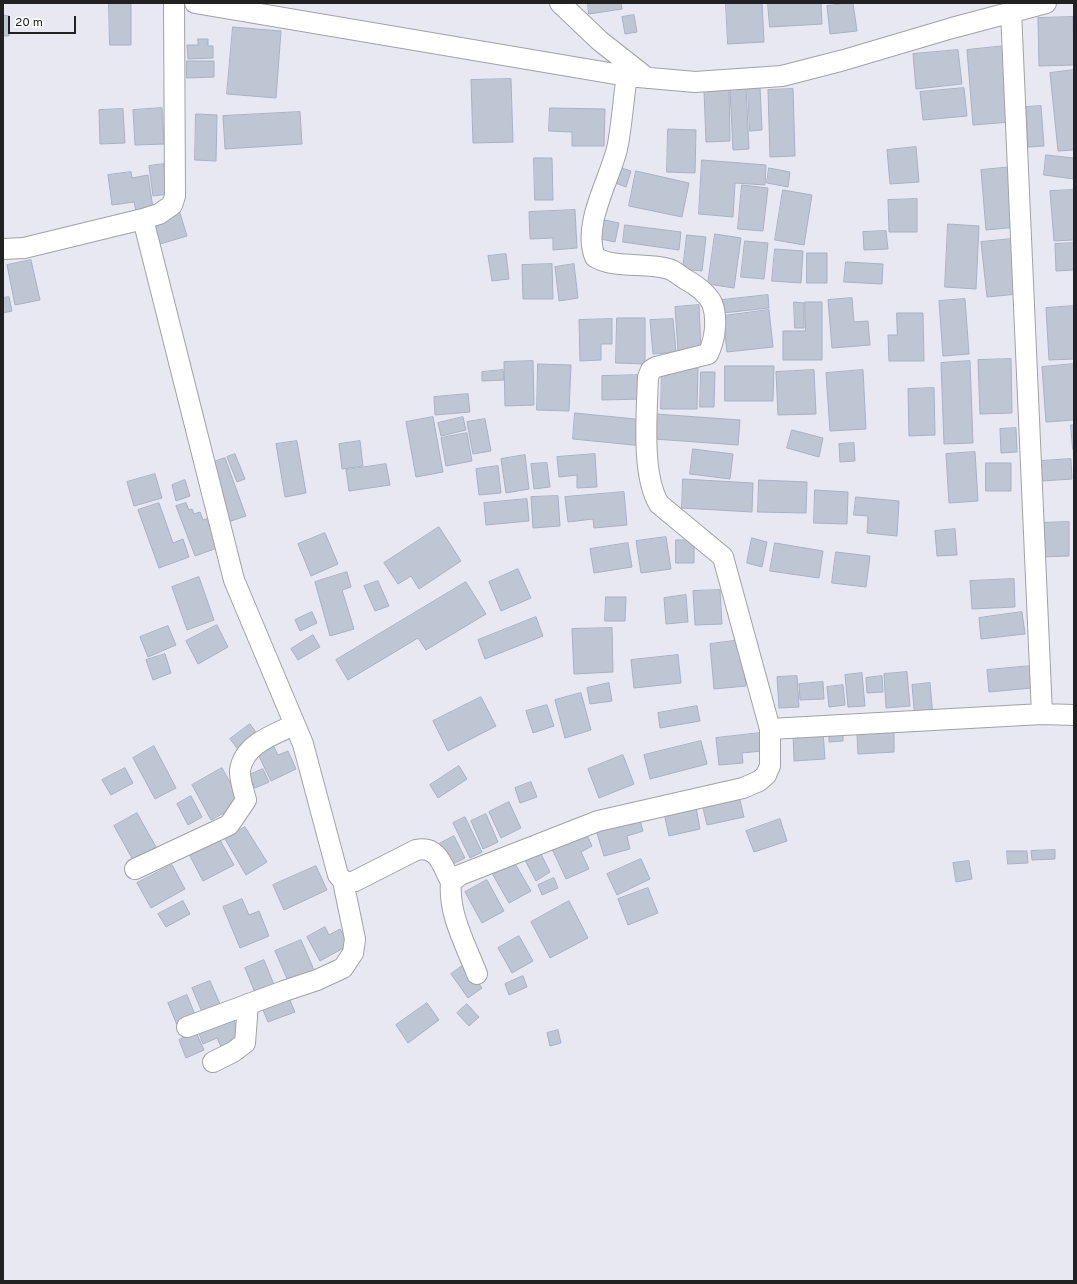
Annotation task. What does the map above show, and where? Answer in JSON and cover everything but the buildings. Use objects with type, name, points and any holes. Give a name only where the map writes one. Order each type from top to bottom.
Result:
[{"type":"street","points":[[3,249],[24,248],[143,219],[159,214],[172,205],[175,196],[174,3]]},
{"type":"street","points":[[195,3],[627,76],[695,82],[782,76],[844,60],[1011,11],[1046,3]]},
{"type":"street","points":[[560,3],[600,41],[647,78]]},
{"type":"street","points":[[1011,11],[1042,714]]},
{"type":"street","points":[[451,882],[467,871],[598,821],[743,788],[759,781],[766,775],[770,766],[770,729],[723,557],[659,504],[654,495],[647,448],[648,377],[651,370],[656,367],[708,354],[714,343],[715,323],[712,303],[698,286],[670,270],[635,264],[606,263],[595,257],[592,250],[593,222],[617,149],[627,76]]},
{"type":"street","points":[[143,219],[232,573],[303,744],[338,875],[343,881],[355,939],[350,960],[343,968],[317,980],[187,1027]]},
{"type":"street","points":[[770,729],[1042,714],[1074,715]]},
{"type":"street","points":[[136,869],[229,825],[246,800],[240,771],[247,752],[265,738],[294,725]]},
{"type":"street","points":[[343,881],[348,883],[356,882],[422,848],[429,849],[435,853],[451,882],[450,894],[453,912],[477,974]]},
{"type":"street","points":[[213,1062],[245,1044],[248,1004]]}]
